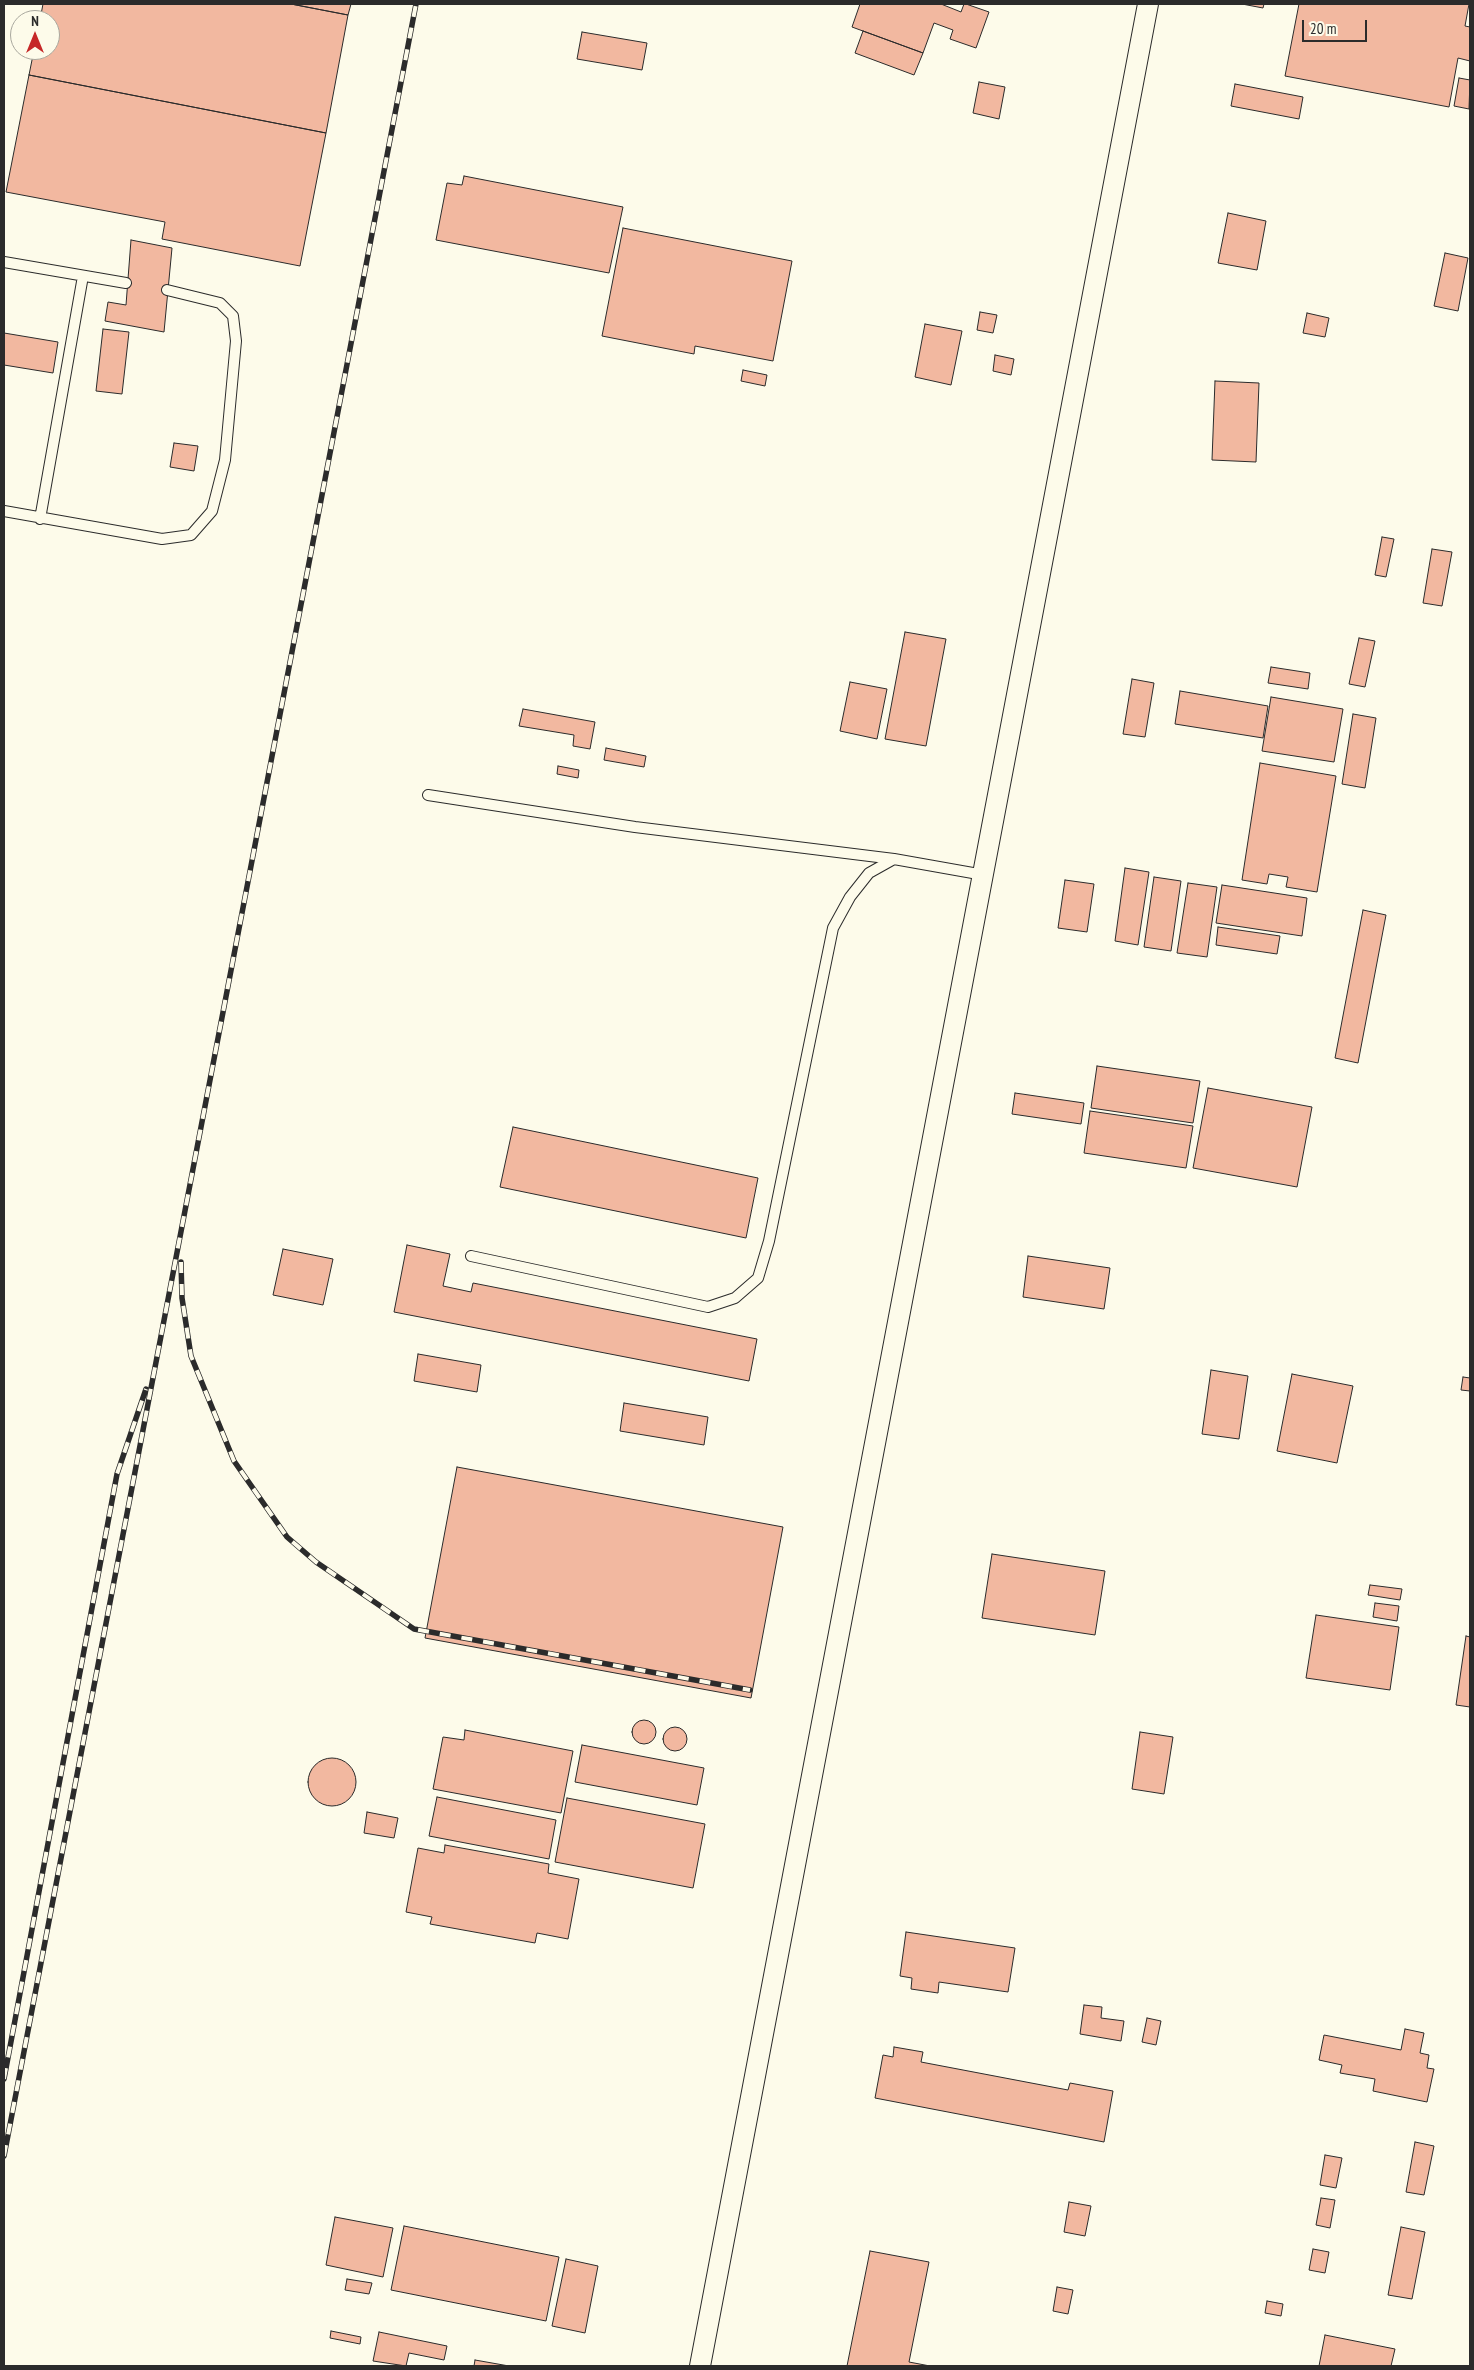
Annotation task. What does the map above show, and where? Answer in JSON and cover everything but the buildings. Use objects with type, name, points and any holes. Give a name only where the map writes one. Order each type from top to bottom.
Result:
[{"type":"street","points":[[700,2366],[1148,4]]},
{"type":"lane","points":[[4,262],[126,283]]},
{"type":"lane","points":[[40,519],[83,276]]},
{"type":"lane","points":[[4,511],[162,540],[191,535],[212,511],[225,460],[236,341],[233,316],[220,303],[167,290]]},
{"type":"lane","points":[[428,795],[635,827],[894,859],[984,876]]},
{"type":"lane","points":[[471,1256],[708,1307],[735,1298],[758,1278],[769,1241],[833,928],[850,897],[870,873],[894,859]]},
{"type":"railway","points":[[4,2156],[416,4]]},
{"type":"railway","points":[[181,1262],[182,1298],[191,1356],[234,1461],[287,1537],[316,1562],[414,1629],[750,1690]]},
{"type":"railway","points":[[4,2079],[117,1474],[146,1389]]}]
